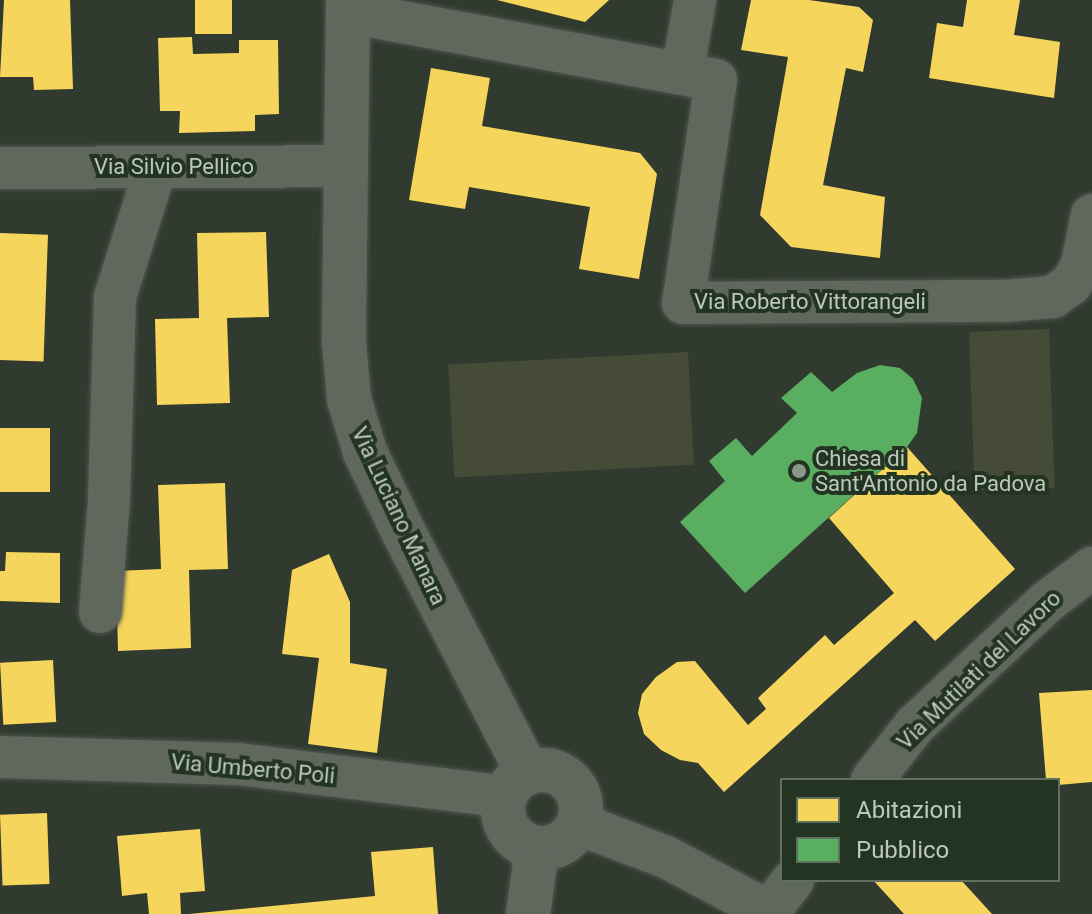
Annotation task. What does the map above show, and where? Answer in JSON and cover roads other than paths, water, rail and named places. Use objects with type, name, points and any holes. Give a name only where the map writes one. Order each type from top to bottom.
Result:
[{"type":"street","points":[[682,74],[695,0]]},
{"type":"street","name":"Via Roberto Vittorangeli","points":[[348,6],[716,80],[683,303],[973,301],[1053,297],[1071,284],[1082,265],[1092,215]]},
{"type":"street","name":"Via Luciano Manara","points":[[348,6],[344,342],[349,399],[355,425],[516,785]]},
{"type":"street","name":"Via Silvio Pellico","points":[[0,168],[347,166]]},
{"type":"street","points":[[100,612],[109,499],[115,297],[156,167]]},
{"type":"street","name":"Via Mutilati del Lavoro","points":[[874,778],[915,725],[1049,600],[1092,568]]},
{"type":"street","name":"Via Umberto Poli","points":[[0,757],[238,764],[516,785]]},
{"type":"street","points":[[553,771],[566,777],[580,799],[579,824],[562,844],[537,849],[526,846],[508,830],[503,808],[516,785],[553,771]]},
{"type":"street","points":[[579,824],[779,902]]},
{"type":"street","points":[[528,914],[537,849]]},
{"type":"place","name":"Chiesa di Sant'Antonio da Padova","points":[[799,471]]}]
